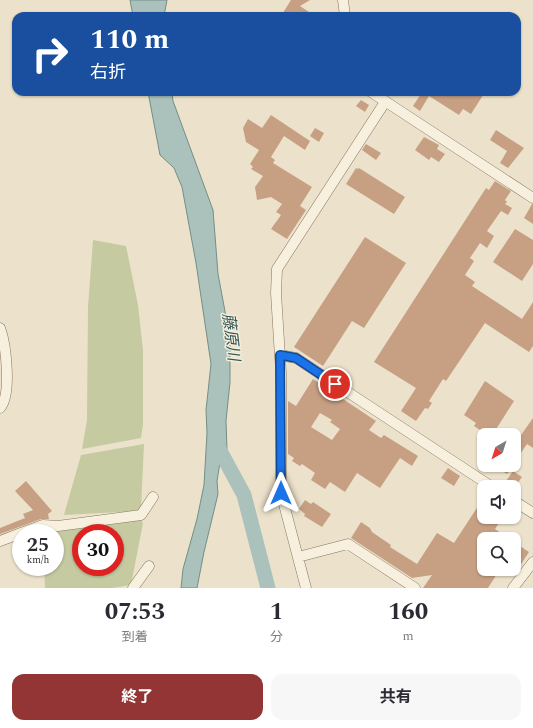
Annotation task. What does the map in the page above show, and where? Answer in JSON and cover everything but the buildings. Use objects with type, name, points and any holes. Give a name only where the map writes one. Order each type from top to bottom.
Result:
[{"type":"street","points":[[344,0],[345,12]]},
{"type":"street","points":[[377,96],[533,198]]},
{"type":"street","points":[[306,588],[281,493],[280,355],[276,293],[277,269],[385,102]]},
{"type":"street","points":[[0,328],[4,343],[6,368],[4,399],[0,408]]},
{"type":"street","points":[[280,355],[296,358],[481,480]]},
{"type":"street","points":[[64,525],[141,515],[153,497]]},
{"type":"street","points":[[521,505],[533,513]]},
{"type":"street","points":[[0,541],[12,536]]},
{"type":"street","points":[[298,557],[348,544],[415,588]]},
{"type":"street","points":[[513,588],[533,562]]},
{"type":"street","points":[[133,588],[149,566]]},
{"type":"green space","points":[[93,240],[126,246],[138,305],[143,350],[143,425],[141,438],[82,449],[87,420],[88,307]]},
{"type":"green space","points":[[144,444],[141,508],[139,511],[64,515],[81,455]]},
{"type":"green space","points":[[138,516],[143,523],[131,585],[112,588],[45,588],[44,576],[64,576],[64,527],[72,526],[72,576],[124,576],[124,524],[83,524]]},
{"type":"water","points":[[130,0],[167,0],[165,12],[132,12]]},
{"type":"water","points":[[149,96],[172,96],[213,210],[218,274],[230,338],[230,382],[226,421],[227,450],[220,462],[217,481],[218,494],[197,588],[181,588],[183,569],[197,519],[204,485],[207,433],[206,410],[211,364],[196,263],[182,187],[174,168],[160,155]]},
{"type":"waterway","points":[[218,447],[244,495],[268,588]]},
{"type":"route","points":[[281,493],[280,355],[296,358],[335,384]]},
{"type":"water label","name":"藤原川","points":[[231,337]]}]
